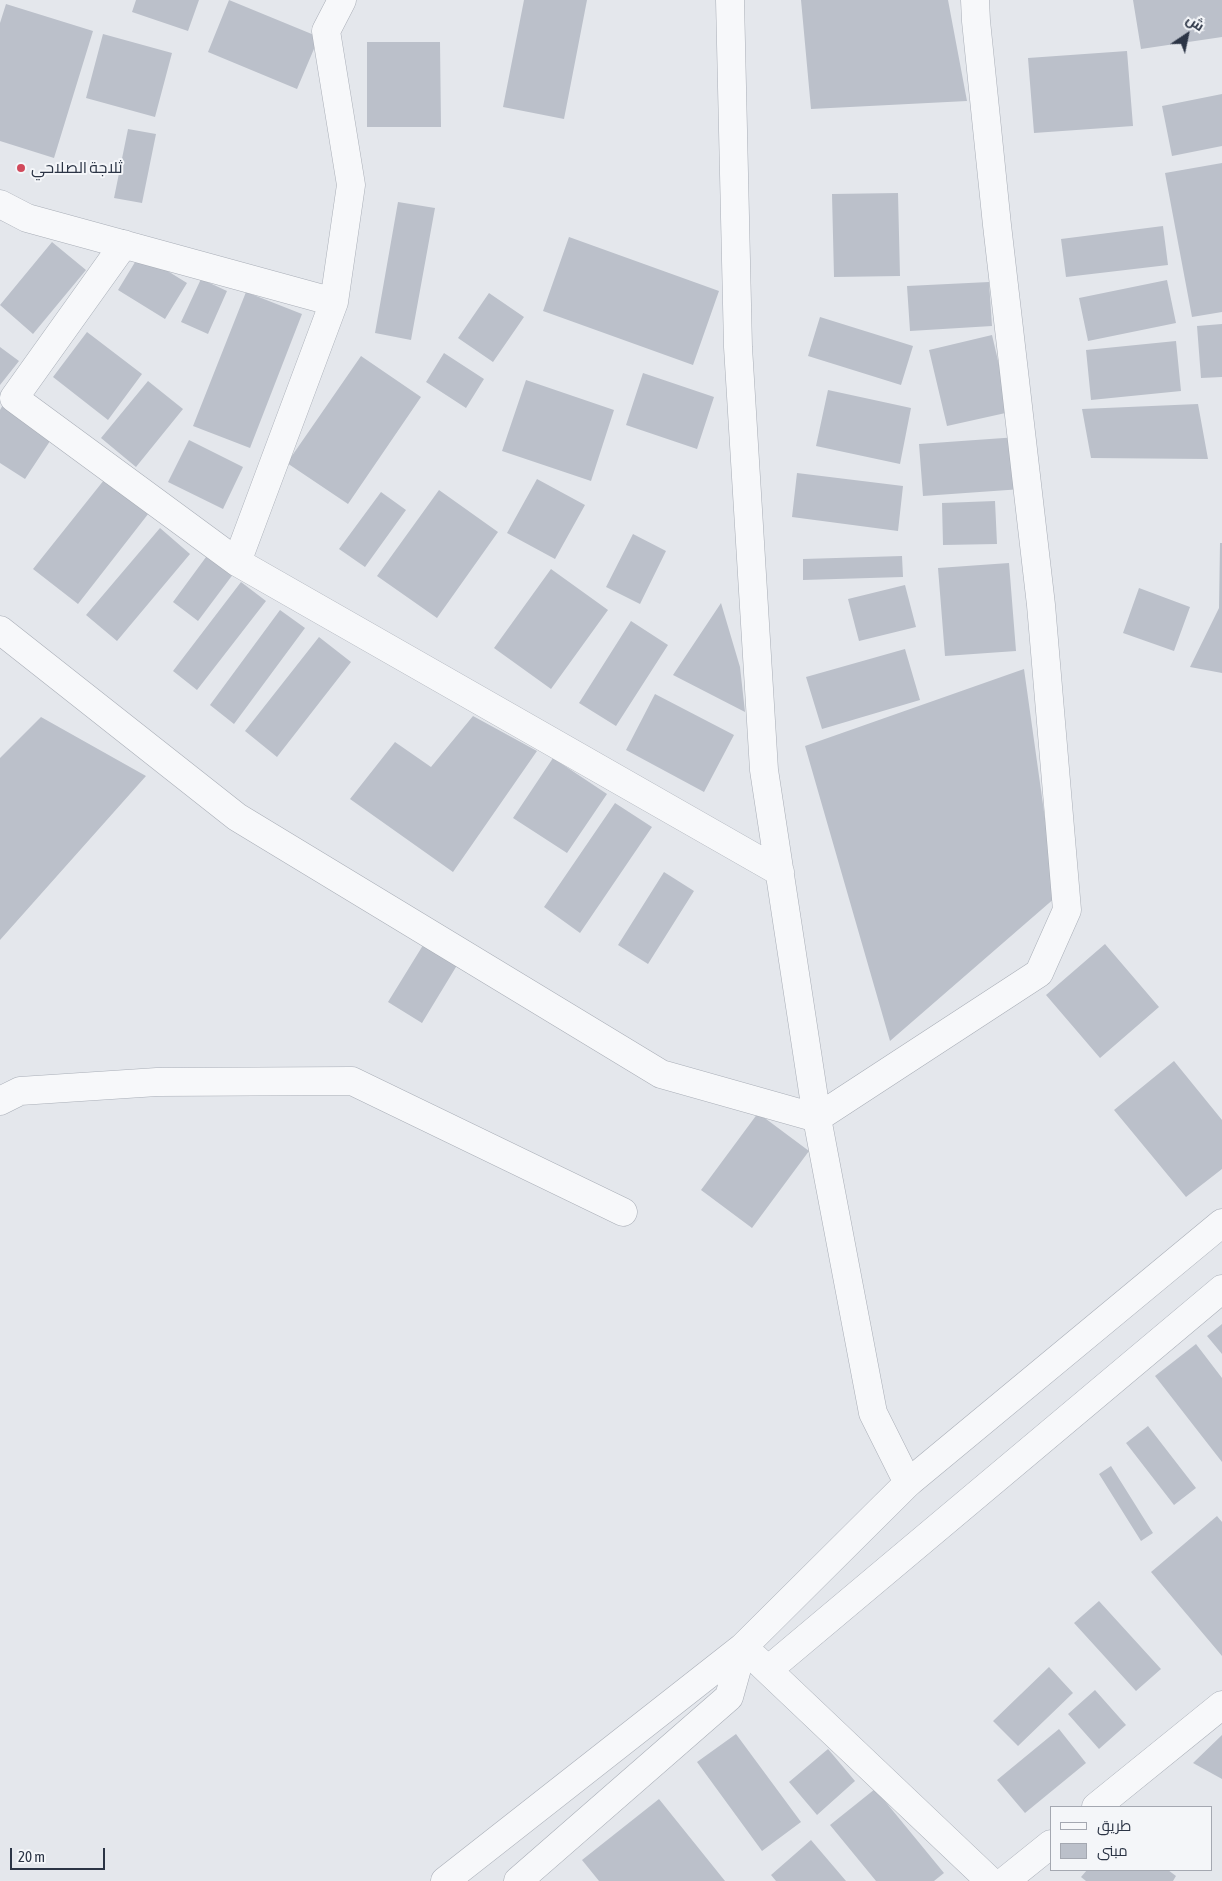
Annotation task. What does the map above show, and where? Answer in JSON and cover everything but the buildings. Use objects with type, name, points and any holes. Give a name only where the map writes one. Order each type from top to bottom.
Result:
[{"type":"street","points":[[237,562],[334,302],[351,185],[326,31],[342,0]]},
{"type":"street","points":[[730,0],[739,357],[764,770],[817,1118],[873,1413],[908,1483]]},
{"type":"street","points":[[0,630],[236,817],[661,1074],[817,1118],[1039,973],[1067,910],[1041,605],[996,215],[975,0]]},
{"type":"street","points":[[0,204],[27,218],[334,302]]},
{"type":"street","points":[[124,244],[14,398],[237,562],[780,872]]},
{"type":"street","points":[[0,1101],[20,1091],[157,1082],[352,1081],[623,1212]]},
{"type":"street","points":[[445,1881],[743,1647],[908,1483],[1222,1223]]},
{"type":"street","points":[[768,1670],[1222,1289]]},
{"type":"street","points":[[743,1647],[990,1881]]},
{"type":"street","points":[[518,1881],[729,1697],[743,1647]]},
{"type":"street","points":[[1097,1806],[1222,1706]]},
{"type":"street","points":[[1005,1881],[1050,1845]]},
{"type":"place","name":"ثلاجة الصلاحي","points":[[21,168]]}]
